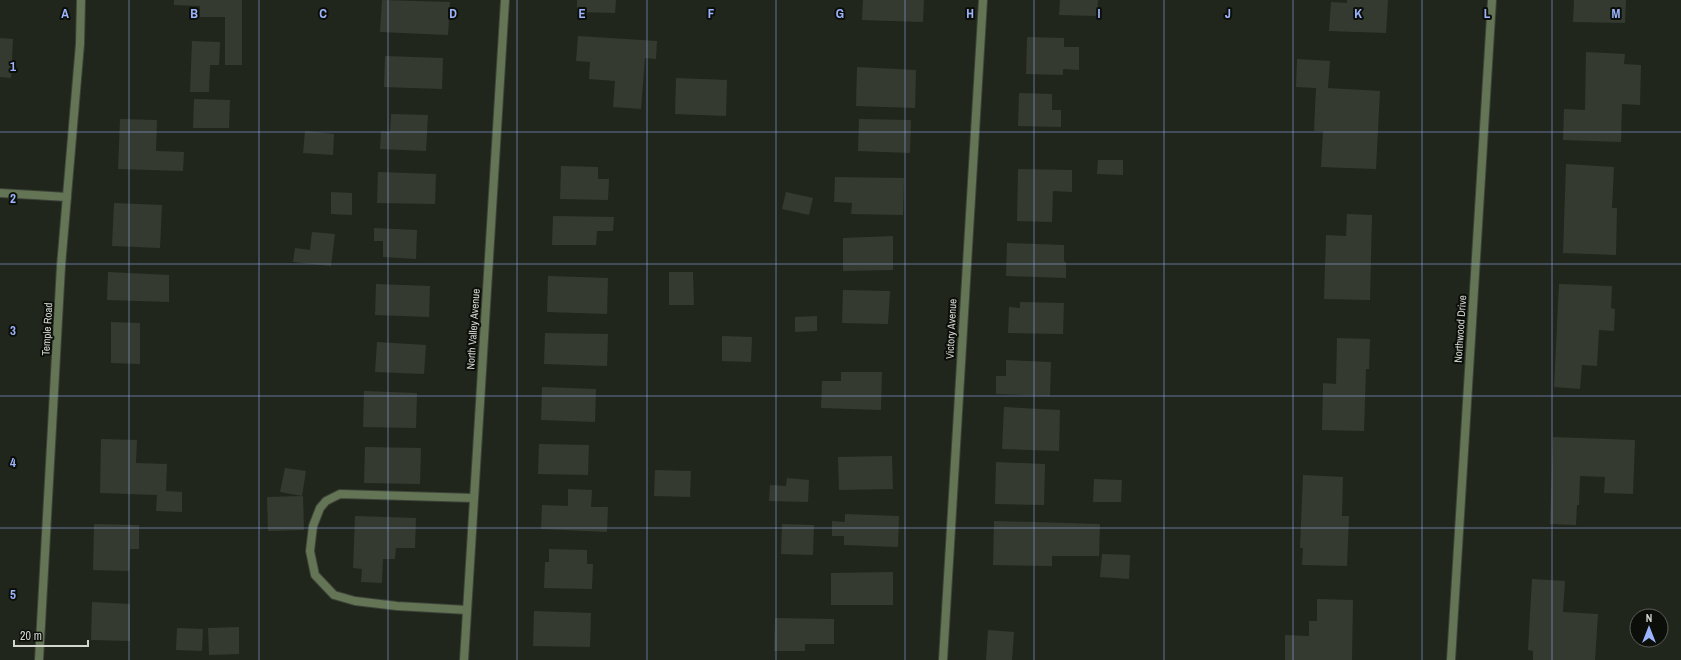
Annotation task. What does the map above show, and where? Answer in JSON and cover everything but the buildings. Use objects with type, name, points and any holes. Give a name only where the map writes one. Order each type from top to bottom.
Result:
[{"type":"street","name":"Temple Road","points":[[40,660],[61,266],[80,44],[82,0]]},
{"type":"street","name":"North Valley Avenue","points":[[464,660],[505,0]]},
{"type":"street","name":"Victory Avenue","points":[[943,660],[983,0]]},
{"type":"street","name":"Northwood Drive","points":[[1451,660],[1492,0]]},
{"type":"street","points":[[0,193],[67,197]]},
{"type":"street","points":[[467,610],[355,602],[334,594],[315,575],[310,551],[313,526],[320,508],[326,501],[340,494],[474,498]]}]
